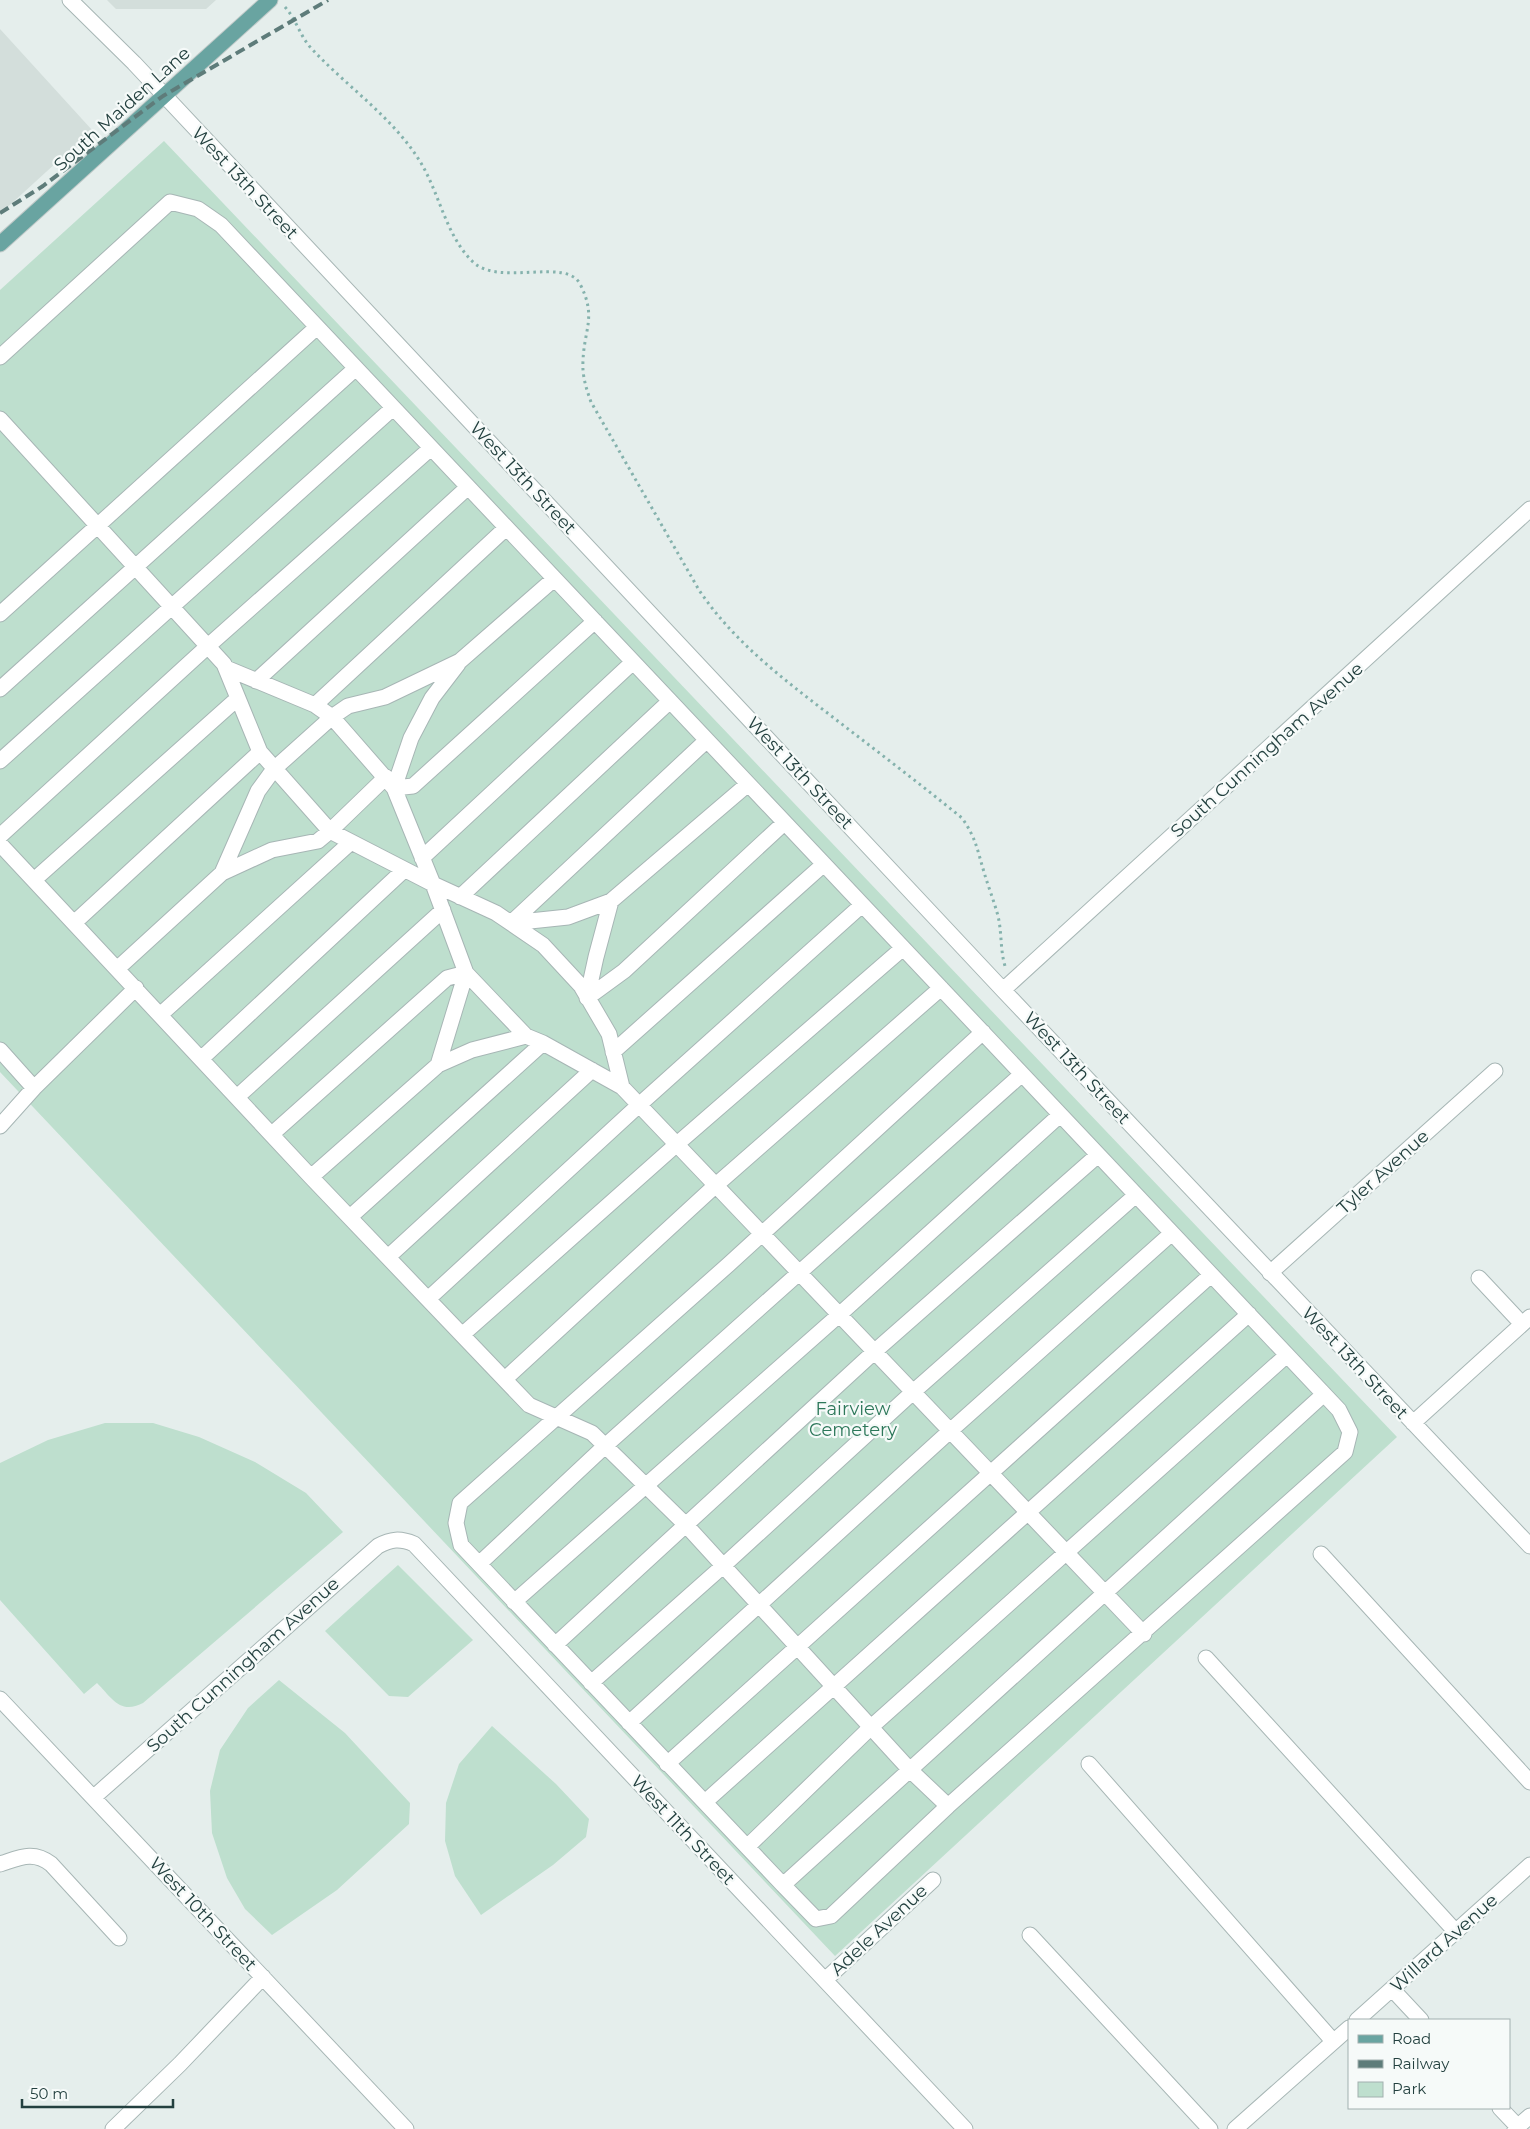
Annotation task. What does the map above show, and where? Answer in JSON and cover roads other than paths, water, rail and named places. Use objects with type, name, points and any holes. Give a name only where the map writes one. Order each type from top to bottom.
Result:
[{"type":"main road","name":"South Maiden Lane","points":[[0,244],[163,96],[276,3]]},
{"type":"street","name":"West 13th Street","points":[[70,0],[134,63],[163,96],[1007,987],[1270,1273],[1530,1546]]},
{"type":"street","points":[[0,357],[170,202],[198,209],[221,225],[670,702],[904,948],[1339,1410],[1350,1432],[1345,1452],[1144,1634],[948,1806],[831,1916],[816,1919],[460,1545],[456,1522],[460,1503],[559,1417],[983,1032]]},
{"type":"street","points":[[0,614],[317,327]]},
{"type":"street","points":[[0,690],[356,368]]},
{"type":"street","points":[[0,761],[393,408]]},
{"type":"street","points":[[0,420],[208,646],[226,668],[260,752],[330,831],[432,884],[496,913],[543,945],[581,986],[609,1034],[622,1087]]},
{"type":"street","points":[[0,836],[208,646],[431,448]]},
{"type":"street","points":[[256,681],[468,487]]},
{"type":"street","name":"South Cunningham Avenue","points":[[1007,987],[1530,509]]},
{"type":"street","points":[[315,705],[506,528]]},
{"type":"street","points":[[117,969],[222,873],[272,850],[318,841],[390,783],[432,698],[460,661],[554,579]]},
{"type":"street","points":[[390,783],[413,786],[595,621]]},
{"type":"street","points":[[222,873],[258,791],[274,769],[332,717],[348,706],[385,697],[460,661]]},
{"type":"street","points":[[422,858],[634,662]]},
{"type":"street","points":[[226,668],[315,705],[332,717],[390,783],[422,858],[466,973],[526,1036],[543,1043],[622,1087],[1144,1634]]},
{"type":"street","points":[[34,880],[238,698]]},
{"type":"street","points":[[460,897],[670,702]]},
{"type":"street","points":[[511,923],[707,740]]},
{"type":"street","points":[[74,923],[260,752]]},
{"type":"street","points":[[511,923],[568,918],[611,902],[748,784]]},
{"type":"street","points":[[587,998],[624,971],[784,822]]},
{"type":"street","points":[[160,1015],[350,843]]},
{"type":"street","points":[[2,851],[34,880],[311,1177],[529,1405],[592,1433],[686,1525],[799,1646],[870,1728],[948,1806]]},
{"type":"street","points":[[613,1052],[824,864]]},
{"type":"street","points":[[201,1059],[404,870]]},
{"type":"street","points":[[587,998],[611,902]]},
{"type":"street","points":[[428,1299],[639,1105],[862,905]]},
{"type":"street","points":[[237,1097],[442,910]]},
{"type":"street","points":[[462,1334],[676,1144],[904,948]]},
{"type":"street","points":[[438,1065],[466,973]]},
{"type":"street","points":[[272,1134],[447,978],[466,973]]},
{"type":"street","points":[[0,1126],[34,1088],[136,988]]},
{"type":"street","points":[[505,1379],[716,1185],[941,988]]},
{"type":"street","points":[[311,1177],[438,1065],[472,1050],[526,1036]]},
{"type":"street","points":[[350,1217],[543,1043]]},
{"type":"street","points":[[0,1050],[34,1088]]},
{"type":"street","points":[[388,1257],[592,1070]]},
{"type":"street","name":"Tyler Avenue","points":[[1270,1273],[1495,1071]]},
{"type":"street","points":[[479,1564],[605,1446],[1022,1074]]},
{"type":"street","points":[[514,1602],[839,1315],[1060,1115]]},
{"type":"street","points":[[555,1645],[874,1352],[1098,1155]]},
{"type":"street","points":[[592,1683],[913,1392],[1136,1195]]},
{"type":"street","points":[[629,1723],[950,1431],[1172,1233]]},
{"type":"street","points":[[667,1764],[1211,1275]]},
{"type":"street","points":[[1413,1423],[1526,1321],[1480,1278]]},
{"type":"street","points":[[705,1802],[1248,1314]]},
{"type":"street","points":[[747,1847],[870,1728],[1287,1355]]},
{"type":"street","points":[[783,1885],[1324,1394]]},
{"type":"street","name":"South Cunningham Avenue","points":[[94,1797],[378,1546],[396,1539]]},
{"type":"street","name":"West 11th Street","points":[[396,1539],[414,1544],[965,2129]]},
{"type":"street","points":[[1321,1554],[1530,1782]]},
{"type":"street","points":[[1206,1658],[1456,1932]]},
{"type":"street","name":"West 10th Street","points":[[0,1699],[406,2129]]},
{"type":"street","points":[[1089,1764],[1333,2042]]},
{"type":"street","points":[[0,1864],[23,1857],[42,1857],[51,1864],[119,1938]]},
{"type":"street","name":"Willard Avenue","points":[[1358,2019],[1530,1865]]},
{"type":"street","name":"Adele Avenue","points":[[824,1980],[933,1880]]},
{"type":"street","points":[[1030,1935],[1210,2129]]},
{"type":"street","points":[[113,2129],[180,2064],[263,1977]]},
{"type":"street","points":[[1392,1989],[1420,2019]]},
{"type":"street","points":[[1235,2129],[1348,2029]]},
{"type":"street","points":[[1501,2109],[1518,2128],[1530,2116]]},
{"type":"railway","points":[[0,213],[43,186],[163,96],[328,0]]},
{"type":"park label","name":"Fairview Cemetery","points":[[853,1419]]}]
